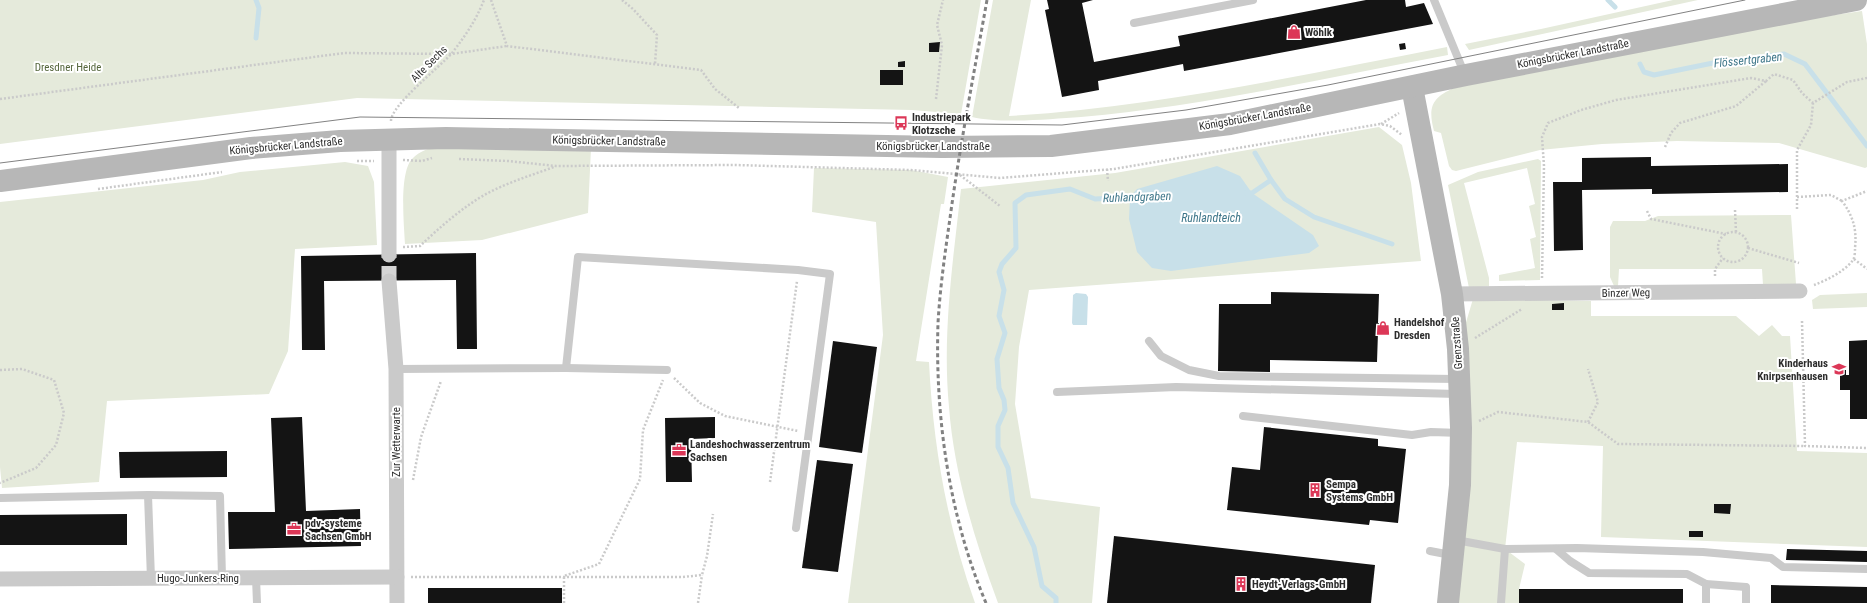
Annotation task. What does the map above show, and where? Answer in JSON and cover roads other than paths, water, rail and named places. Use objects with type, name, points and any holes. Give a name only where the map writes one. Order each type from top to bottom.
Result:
[{"type":"main road","name":"Königsbrücker Landstraße","points":[[0,181],[251,148],[326,142],[390,150],[446,138],[942,147],[1051,146],[1230,124],[1466,75],[1856,0]]},
{"type":"main road","name":"Grenzstraße","points":[[1412,87],[1452,294],[1458,349],[1461,431],[1455,547],[1448,603]]},
{"type":"street","points":[[389,255],[390,150]]},
{"type":"street","name":"Zur Wetterwarte","points":[[388,281],[396,370],[397,603]]},
{"type":"street","name":"Binzer Weg","points":[[1452,294],[1800,291]]},
{"type":"street","name":"Hugo-Junkers-Ring","points":[[0,579],[397,577]]},
{"type":"lane","points":[[1134,22],[1253,0]]},
{"type":"lane","points":[[1434,0],[1466,75]]},
{"type":"lane","points":[[566,368],[578,257],[798,270],[830,274],[796,528]]},
{"type":"lane","points":[[1149,341],[1161,356],[1188,370],[1218,376],[1460,387]]},
{"type":"lane","points":[[396,370],[566,368],[667,370]]},
{"type":"lane","points":[[1057,392],[1176,387],[1460,387]]},
{"type":"lane","points":[[1243,416],[1412,435],[1431,432],[1461,431]]},
{"type":"lane","points":[[0,498],[148,495],[220,496],[222,578]]},
{"type":"lane","points":[[148,495],[151,579]]},
{"type":"lane","points":[[1430,551],[1455,547],[1505,549],[1577,548],[1703,552],[1771,558],[1783,567],[1867,569]]},
{"type":"lane","points":[[1501,603],[1505,549]]},
{"type":"lane","points":[[1556,549],[1570,561],[1589,573],[1687,574],[1706,584],[1746,587],[1746,603]]},
{"type":"lane","points":[[256,578],[257,603]]},
{"type":"lane","points":[[1706,584],[1706,603]]},
{"type":"water","name":"Ruhlandteich","points":[[1217,166],[1240,176],[1252,193],[1313,235],[1319,246],[1309,253],[1171,271],[1152,268],[1137,252],[1129,219],[1130,197],[1137,189]]},
{"type":"water","points":[[1076,293],[1086,294],[1088,297],[1087,325],[1073,325],[1072,323],[1073,295]]},
{"type":"waterway","points":[[256,0],[259,8],[256,38]]},
{"type":"waterway","name":"Flössertgraben","points":[[1608,0],[1615,7]]},
{"type":"waterway","name":"Flössertgraben","points":[[1640,64],[1644,72],[1654,75],[1718,62],[1784,54],[1805,64],[1867,146]]},
{"type":"waterway","name":"Ruhlandgraben","points":[[1246,193],[1252,193],[1271,180],[1255,153]]},
{"type":"waterway","points":[[1271,180],[1285,199],[1314,217],[1392,244]]},
{"type":"waterway","name":"Ruhlandgraben","points":[[1056,603],[1056,598],[1042,586],[1034,547],[1013,503],[1008,468],[998,447],[998,426],[1005,410],[1004,400],[999,388],[997,359],[1005,333],[999,316],[1004,290],[999,272],[1002,264],[1016,248],[1015,203],[1026,195],[1070,189],[1095,199],[1137,197]]},
{"type":"tunnel","points":[[389,255],[389,281]]},
{"type":"tram line","points":[[0,163],[360,117],[1062,125],[1186,110],[1328,85],[1745,0]]},
{"type":"railway","points":[[986,603],[962,536],[947,466],[939,394],[938,323],[941,284],[954,191],[987,0]]},
{"type":"place","name":"Wöhlk","points":[[1294,32]]},
{"type":"place","name":"Industriepark Klotzsche","points":[[901,123]]},
{"type":"place","name":"Handelshof Dresden","points":[[1383,328]]},
{"type":"place","name":"Kinderhaus Knirpsenhausen","points":[[1839,369]]},
{"type":"place","name":"Landeshochwasserzentrum Sachsen","points":[[679,450]]},
{"type":"place","name":"Sempa Systems GmbH","points":[[1315,490]]},
{"type":"place","name":"pdv-systeme Sachsen GmbH","points":[[294,529]]},
{"type":"place","name":"Heydt-Verlags-GmbH","points":[[1241,584]]},
{"type":"park label","name":"Dresdner Heide","points":[[68,67]]}]
